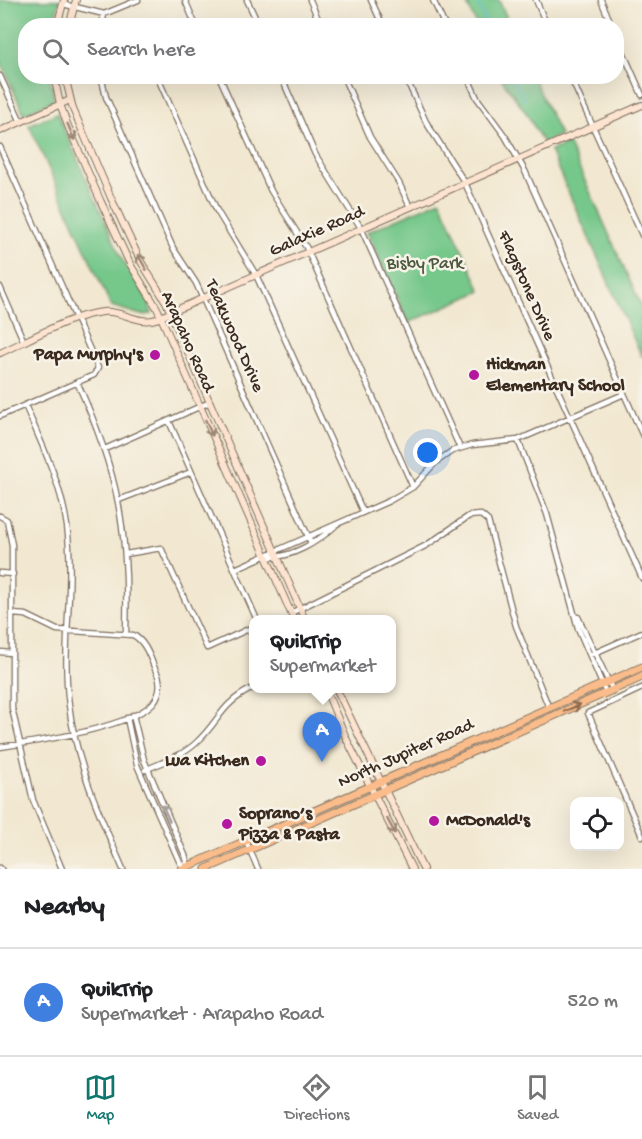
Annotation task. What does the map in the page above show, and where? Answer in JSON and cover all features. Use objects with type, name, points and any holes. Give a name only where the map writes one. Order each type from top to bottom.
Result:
[{"type":"main road","points":[[59,18],[64,2]]},
{"type":"main road","points":[[71,18],[75,3]]},
{"type":"main road","name":"Arapaho Road","points":[[56,84],[60,104],[124,253],[161,317],[292,615]]},
{"type":"main road","name":"Arapaho Road","points":[[67,84],[70,100],[135,250],[171,313],[303,615]]},
{"type":"main road","points":[[0,131],[70,100]]},
{"type":"main road","name":"Galaxie Road","points":[[0,353],[76,320],[109,312],[120,312],[142,321],[161,317],[642,105]]},
{"type":"main road","name":"North Jupiter Road","points":[[185,868],[381,783],[606,680],[639,668]]},
{"type":"main road","name":"North Jupiter Road","points":[[206,869],[553,716],[610,692],[641,682]]},
{"type":"main road","points":[[327,693],[370,787],[412,869]]},
{"type":"main road","points":[[338,693],[423,869]]},
{"type":"main road","points":[[483,736],[495,742],[499,730]]},
{"type":"main road","points":[[446,753],[449,763]]},
{"type":"main road","points":[[312,812],[316,821]]},
{"type":"street","points":[[64,2],[75,3],[104,14],[138,0]]},
{"type":"street","points":[[184,0],[192,18]]},
{"type":"street","points":[[248,0],[256,18]]},
{"type":"street","points":[[310,0],[318,18]]},
{"type":"street","points":[[371,0],[379,18]]},
{"type":"street","points":[[434,0],[442,18]]},
{"type":"street","points":[[536,0],[544,18]]},
{"type":"street","points":[[601,0],[609,18]]},
{"type":"street","points":[[103,18],[104,14]]},
{"type":"street","points":[[624,54],[642,95]]},
{"type":"street","points":[[0,76],[21,122]]},
{"type":"street","name":"Teakwood Drive","points":[[102,84],[173,248],[196,283],[311,543]]},
{"type":"street","points":[[161,84],[217,212],[256,275],[363,512]]},
{"type":"street","points":[[223,84],[271,191],[308,252],[413,487]]},
{"type":"street","points":[[285,84],[315,154],[361,228],[460,448]]},
{"type":"street","points":[[347,84],[370,137],[399,183],[410,207]]},
{"type":"street","name":"Flagstone Drive","points":[[409,84],[426,122],[465,183],[642,578]]},
{"type":"street","points":[[471,84],[477,98],[506,136],[518,160],[642,434]]},
{"type":"street","points":[[574,84],[642,235]]},
{"type":"street","points":[[0,93],[6,90]]},
{"type":"street","points":[[0,147],[97,365],[97,372],[94,375],[0,416]]},
{"type":"street","points":[[0,287],[24,342]]},
{"type":"street","points":[[77,382],[105,449],[119,500],[126,554],[126,632]]},
{"type":"street","points":[[276,554],[308,535],[336,525],[413,487],[435,463],[460,448],[518,440],[624,394]]},
{"type":"street","points":[[105,449],[210,402]]},
{"type":"street","points":[[25,405],[53,472],[67,525],[68,698],[74,733],[87,785],[123,869]]},
{"type":"street","points":[[169,421],[255,615]]},
{"type":"street","points":[[518,440],[547,514],[578,628],[590,655],[606,680]]},
{"type":"street","points":[[119,500],[191,472]]},
{"type":"street","points":[[293,615],[300,609],[338,591],[377,568],[428,545],[468,516],[478,514],[488,521],[519,635],[553,716]]},
{"type":"street","points":[[0,516],[5,517],[10,528],[13,574],[12,708],[33,800],[62,869]]},
{"type":"street","points":[[235,569],[311,543],[336,525]]},
{"type":"street","points":[[126,554],[161,548],[207,648],[249,629]]},
{"type":"street","points":[[0,573],[13,574]]},
{"type":"street","points":[[0,747],[74,733],[127,718],[152,703],[159,692],[160,681],[141,641],[126,632],[51,629],[30,617],[12,614]]},
{"type":"street","points":[[576,615],[596,652],[610,692]]},
{"type":"street","points":[[590,655],[642,632]]},
{"type":"street","points":[[0,652],[12,652]]},
{"type":"street","points":[[639,668],[641,682],[588,713],[642,836]]},
{"type":"street","points":[[140,772],[189,749],[204,735],[226,705],[249,691]]},
{"type":"street","points":[[134,715],[147,769],[187,860],[185,868]]},
{"type":"street","points":[[127,718],[140,772],[180,863],[185,868]]},
{"type":"street","points":[[246,841],[258,869]]},
{"type":"green space","points":[[0,0],[60,0],[55,18],[18,18],[18,84],[51,84],[53,100],[24,114],[0,60]]},
{"type":"green space","points":[[465,0],[499,0],[507,18],[474,18]]},
{"type":"green space","points":[[505,84],[536,84],[560,135],[543,143],[527,114]]},
{"type":"green space","points":[[57,113],[123,261],[148,300],[152,314],[141,315],[111,306],[29,125]]},
{"type":"green space","points":[[568,143],[642,308],[642,357],[550,151]]},
{"type":"green space","name":"Bisby Park","points":[[440,200],[481,291],[408,323],[367,232]]},
{"type":"waterway","points":[[476,0],[484,18]]},
{"type":"waterway","points":[[516,84],[525,100]]},
{"type":"place","name":"Papa Murphy's","points":[[155,355]]},
{"type":"place","name":"Hickman Elementary School","points":[[474,375]]},
{"type":"place","name":"Lua Kitchen","points":[[261,761]]},
{"type":"place","name":"QuikTrip","points":[[322,762]]},
{"type":"place","name":"McDonald's","points":[[434,821]]},
{"type":"place","name":"Soprano’s Pizza & Pasta","points":[[227,824]]}]
